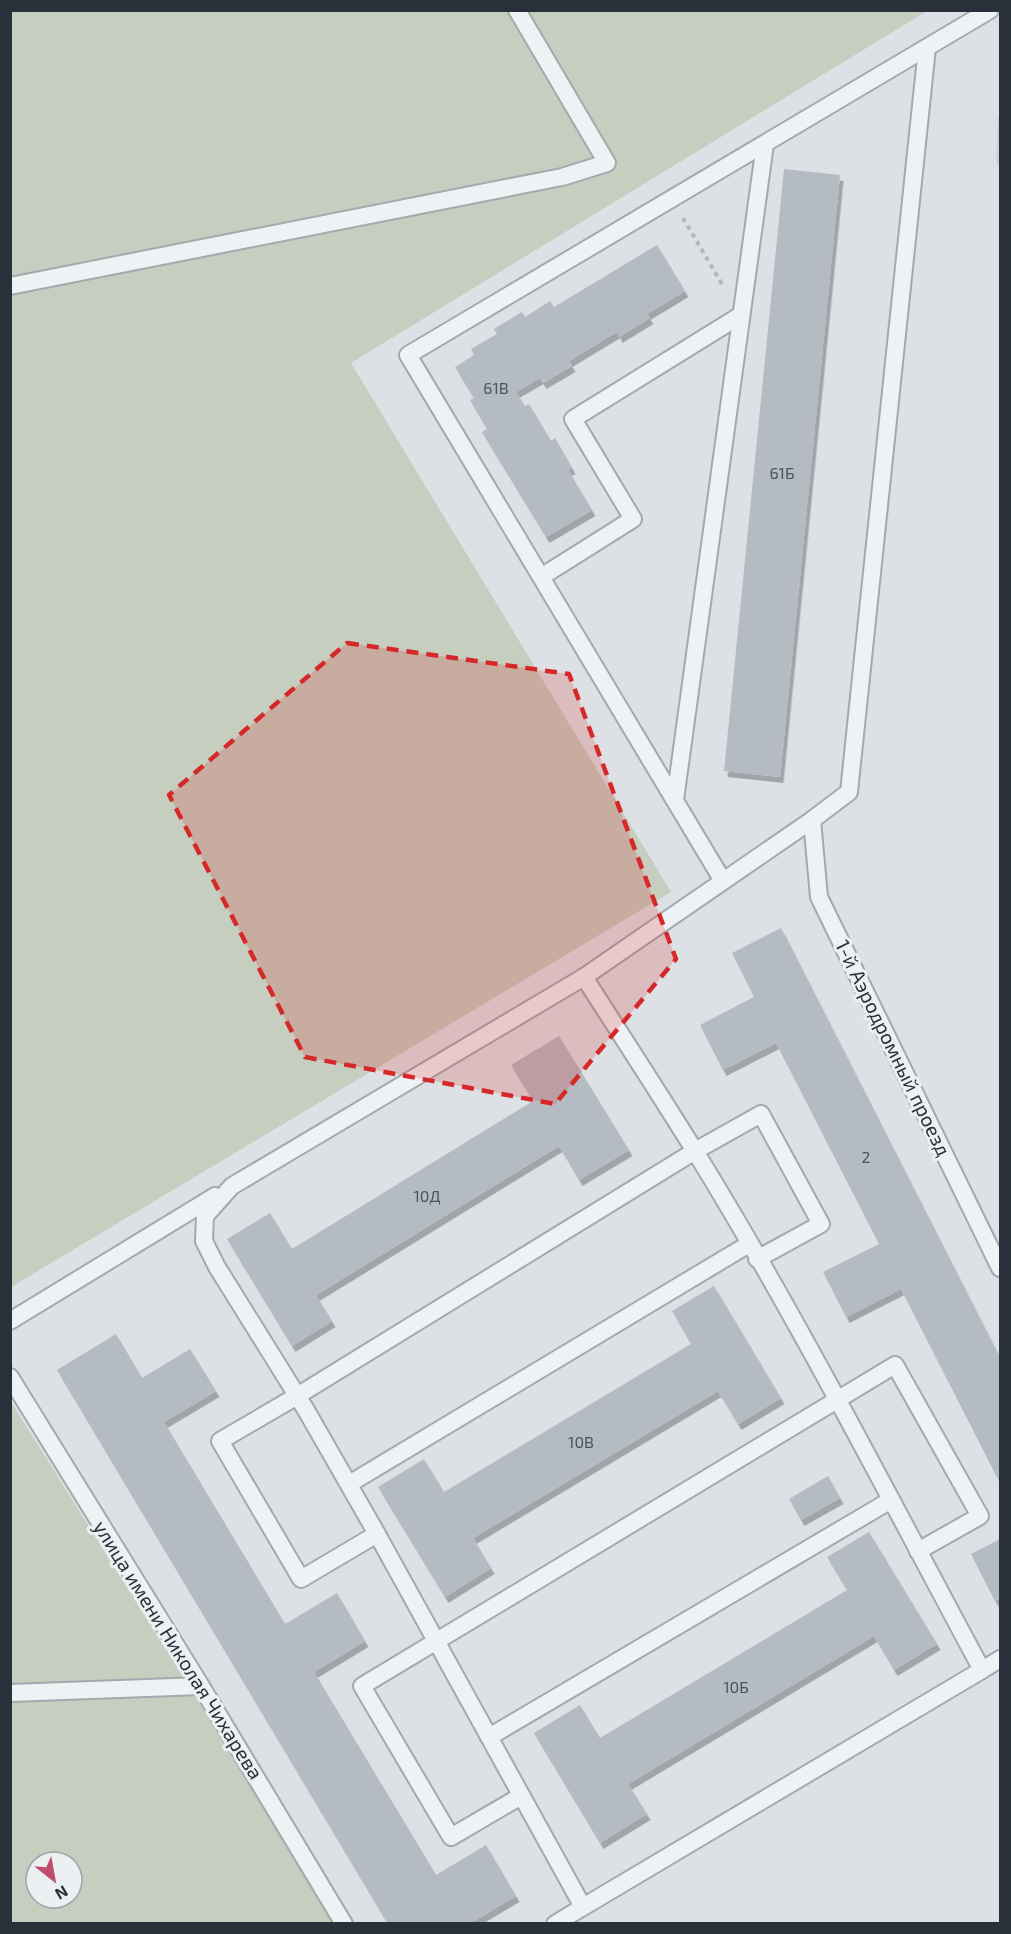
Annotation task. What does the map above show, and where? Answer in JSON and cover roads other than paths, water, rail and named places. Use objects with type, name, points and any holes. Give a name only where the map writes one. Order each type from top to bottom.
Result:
[{"type":"lane","points":[[10,286],[562,177],[607,164],[517,10]]},
{"type":"lane","points":[[723,881],[408,355],[990,10]]},
{"type":"lane","points":[[10,1321],[584,977],[849,792],[927,48]]},
{"type":"lane","points":[[675,800],[765,144]]},
{"type":"lane","points":[[541,577],[633,519],[573,419],[741,315]]},
{"type":"lane","name":"1-й Аэродромный проезд","points":[[812,820],[819,897],[1000,1268]]},
{"type":"lane","points":[[584,977],[695,1151],[753,1251],[837,1399],[982,1670]]},
{"type":"lane","points":[[349,1484],[753,1251],[821,1224],[761,1114],[695,1151],[220,1441],[301,1579],[377,1534]]},
{"type":"lane","points":[[232,1186],[205,1216],[204,1241],[217,1267],[349,1484],[582,1907]]},
{"type":"lane","points":[[521,1796],[451,1837],[362,1686],[895,1365],[980,1516],[918,1551]]},
{"type":"lane","name":"улица имени Николая Чихарева","points":[[10,1377],[344,1923]]},
{"type":"lane","points":[[489,1737],[891,1500]]},
{"type":"lane","points":[[555,1923],[1000,1659]]},
{"type":"lane","points":[[10,1693],[201,1686]]}]
